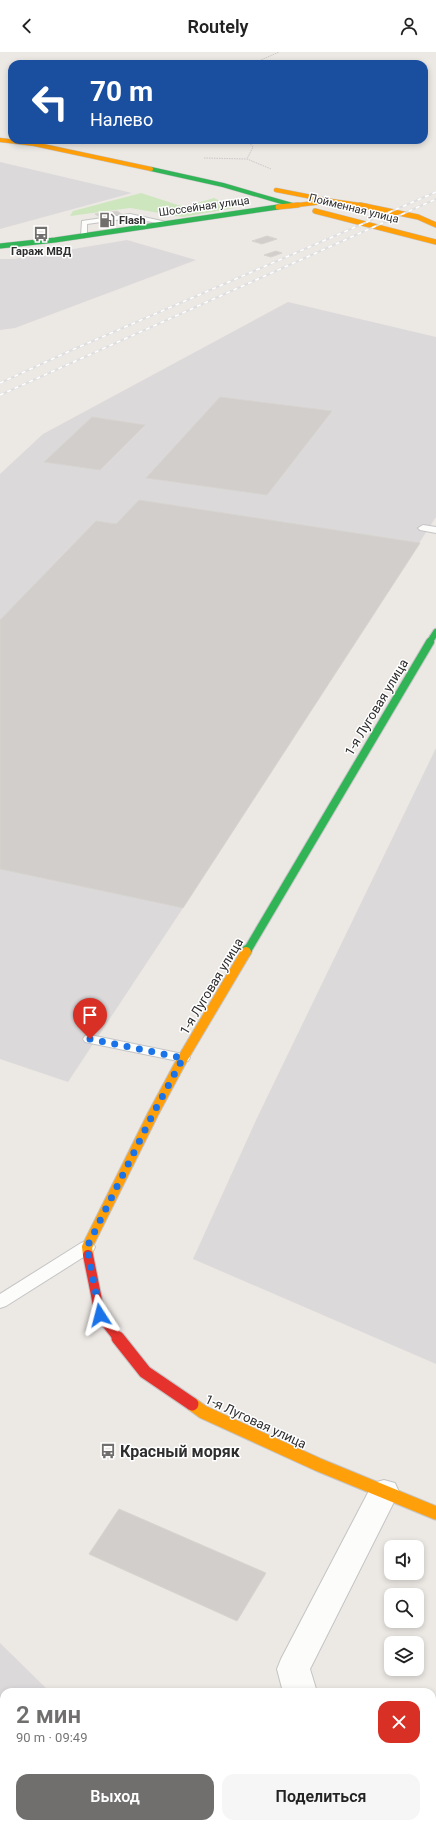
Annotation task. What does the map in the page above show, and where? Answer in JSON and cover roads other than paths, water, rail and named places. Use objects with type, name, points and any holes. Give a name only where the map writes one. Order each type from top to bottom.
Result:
[{"type":"main road","points":[[34,144],[208,182],[292,205],[290,193]]},
{"type":"main road","points":[[58,144],[227,181],[332,201]]},
{"type":"main road","name":"Пойменная улица","points":[[292,205],[332,201],[369,206],[418,217],[436,225]]},
{"type":"main road","name":"Пойменная улица","points":[[292,205],[436,242]]},
{"type":"main road","name":"Шоссейная улица","points":[[0,246],[84,236],[292,205]]},
{"type":"main road","name":"1-я Луговая улица","points":[[436,632],[183,1058],[153,1114],[87,1247],[100,1315],[145,1372],[203,1412],[319,1465],[436,1514]]},
{"type":"street","points":[[299,1688],[294,1669],[384,1492]]},
{"type":"lane","points":[[84,236],[84,222],[130,216],[168,223]]},
{"type":"lane","points":[[423,528],[436,530]]},
{"type":"lane","points":[[90,1039],[183,1058]]},
{"type":"lane","points":[[0,1302],[87,1247]]},
{"type":"railway","points":[[0,383],[72,350],[436,192]]},
{"type":"railway","points":[[0,395],[436,199]]},
{"type":"place","name":"Flash","points":[[107,220]]},
{"type":"place","name":"Гараж МВД","points":[[41,234]]},
{"type":"place","name":"Красный моряк","points":[[108,1451]]}]
